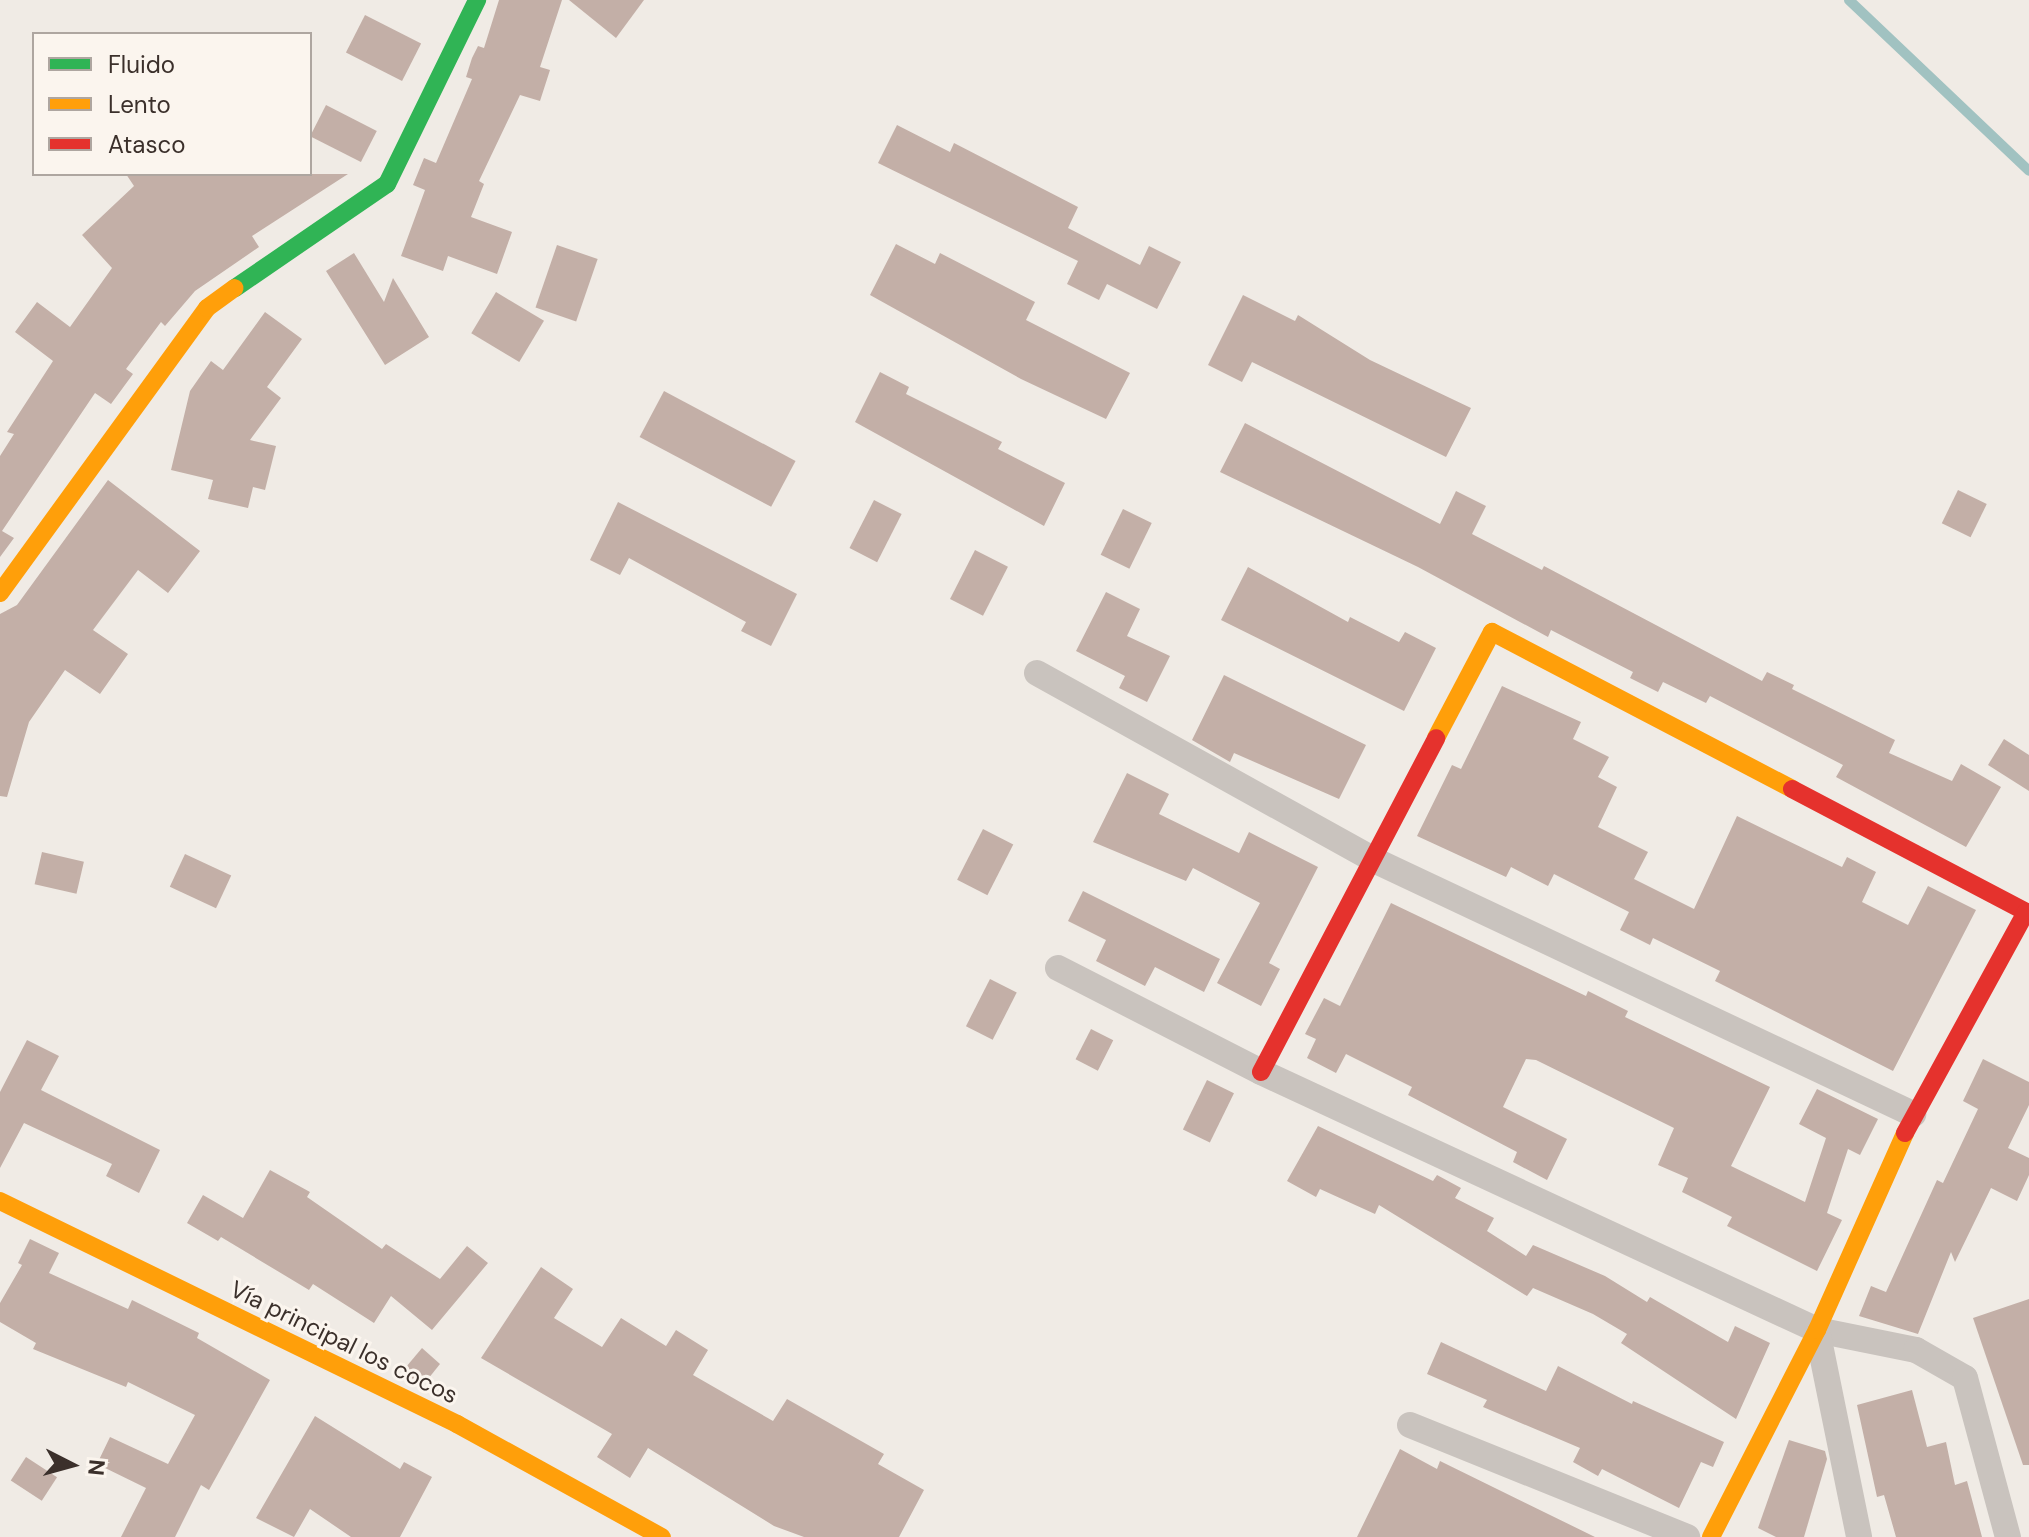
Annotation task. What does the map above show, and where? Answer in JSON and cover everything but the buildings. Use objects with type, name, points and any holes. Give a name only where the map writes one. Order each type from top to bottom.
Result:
[{"type":"street","points":[[0,593],[207,308],[387,184],[477,0]]},
{"type":"street","points":[[1261,1072],[1376,861],[1492,632],[2026,912],[1913,1114],[1817,1330],[1711,1537]]},
{"type":"street","points":[[1037,673],[1376,861],[1913,1114]]},
{"type":"street","points":[[1058,968],[1261,1072],[1817,1330],[1916,1350],[1965,1378],[2008,1537]]},
{"type":"street","name":"Vía principal los cocos","points":[[0,1201],[457,1424],[662,1537]]},
{"type":"street","points":[[1817,1330],[1859,1537]]},
{"type":"street","points":[[1410,1425],[1687,1537]]},
{"type":"waterway","points":[[1849,0],[2029,171]]},
{"type":"traffic: fast","points":[[235,288],[387,184],[477,0]]},
{"type":"traffic: slow","points":[[0,593],[207,308],[235,288]]},
{"type":"traffic: slow","points":[[1436,738],[1492,632],[1792,789]]},
{"type":"traffic: slow","points":[[1711,1537],[1817,1330],[1905,1133]]},
{"type":"traffic: slow","points":[[0,1201],[457,1424],[662,1537]]},
{"type":"traffic: jam","points":[[1261,1072],[1436,738]]},
{"type":"traffic: jam","points":[[1792,789],[2026,912],[1905,1133]]}]
